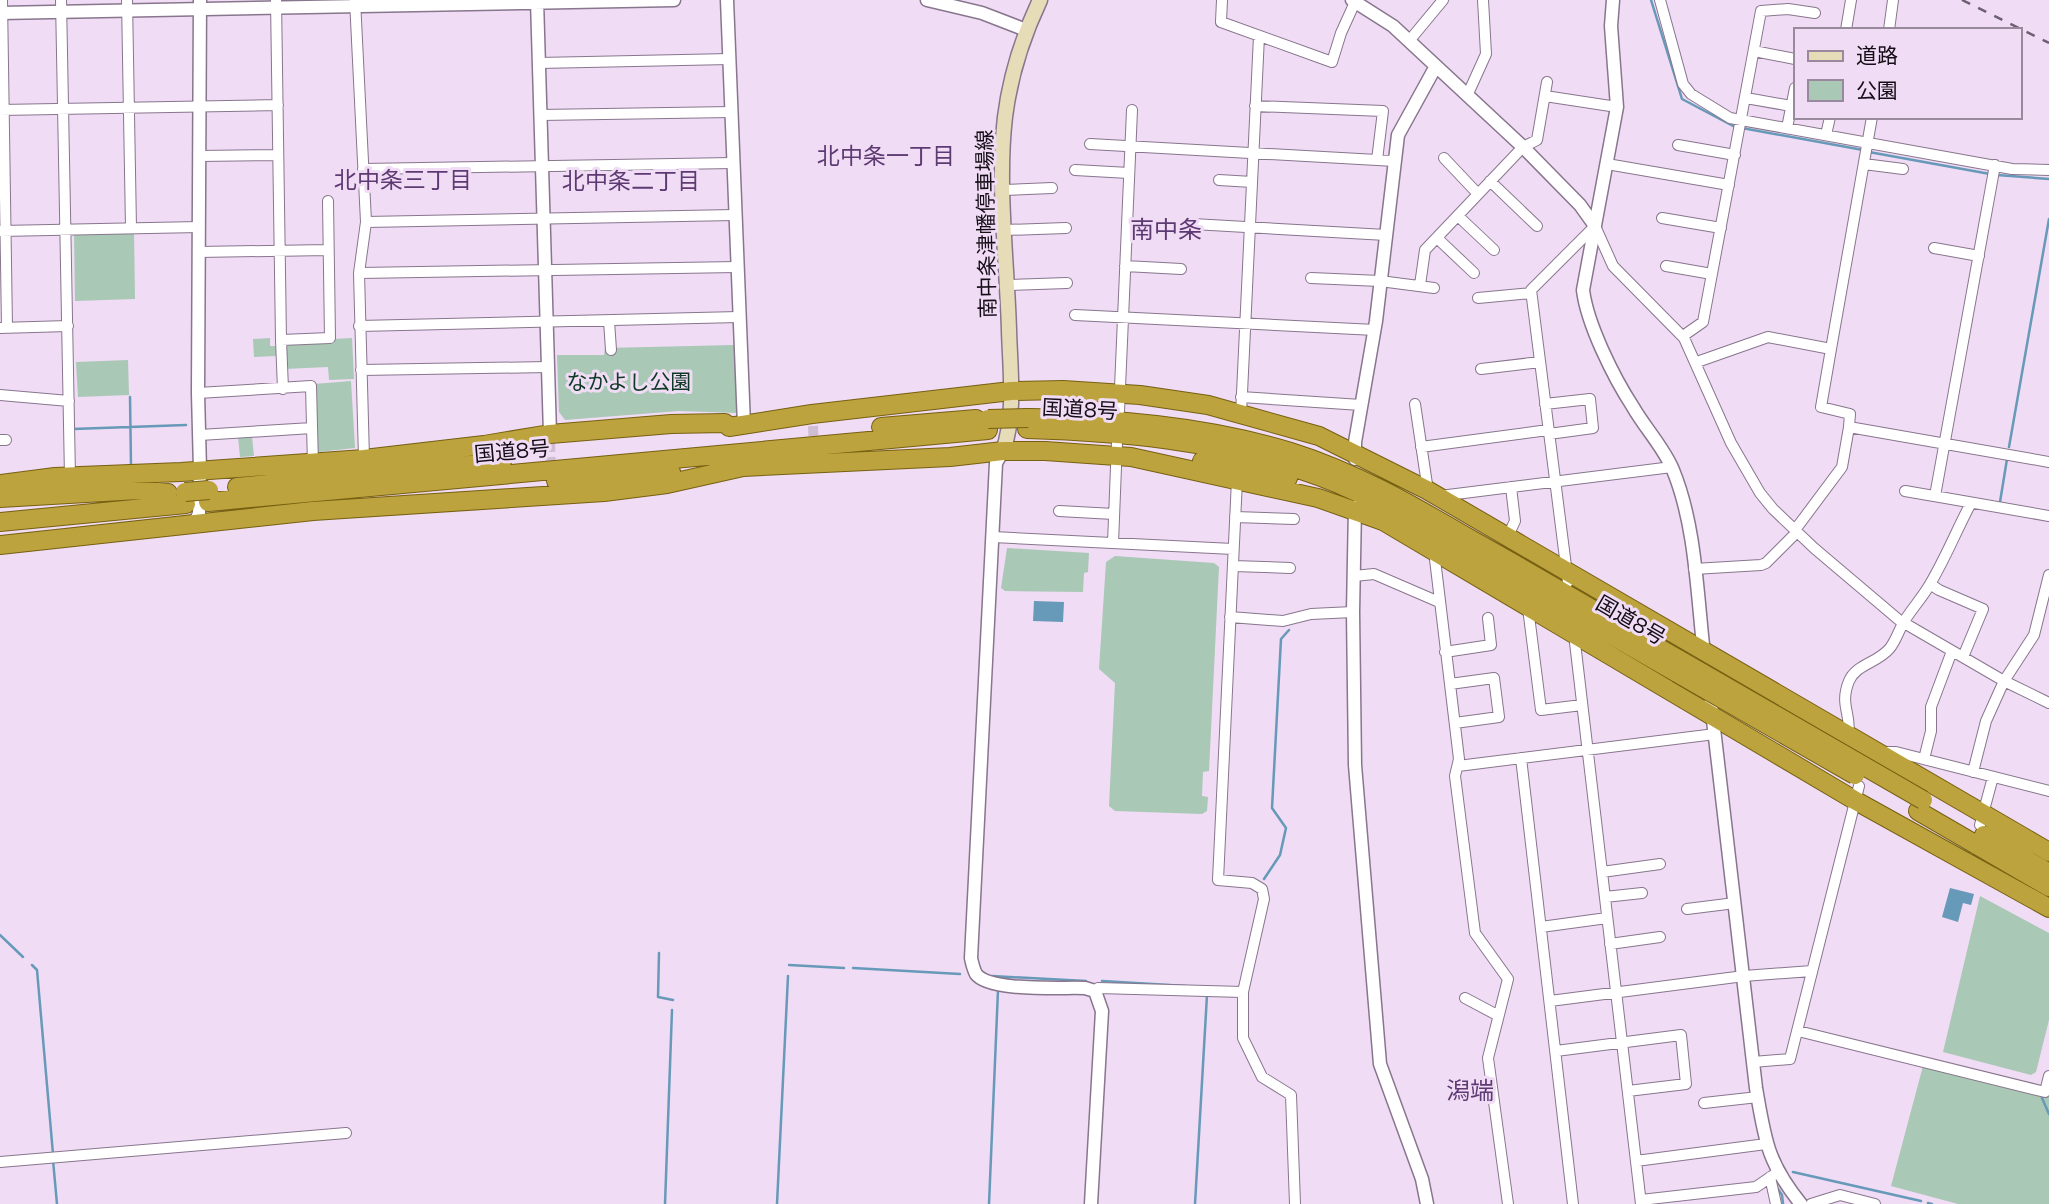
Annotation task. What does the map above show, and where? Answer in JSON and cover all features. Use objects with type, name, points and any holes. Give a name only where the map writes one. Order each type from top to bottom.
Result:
[{"type":"highway","points":[[0,484],[70,477],[313,467],[364,459],[446,461],[605,438],[812,420],[1011,391],[1063,390],[1150,404],[1291,439],[1413,498],[1504,552],[1511,562]]},
{"type":"highway","points":[[1122,401],[1241,406],[1319,436],[1355,459],[1432,496],[1507,538],[1567,577],[1849,734],[1872,753],[1982,819],[2049,852]]},
{"type":"highway","name":"国道8号","points":[[0,522],[208,496],[416,461],[1027,424],[1077,418],[1164,425],[1210,432],[1292,452],[1374,486],[1511,562],[1679,666],[1921,806],[2049,887]]},
{"type":"highway","points":[[416,461],[550,438],[671,424],[737,426]]},
{"type":"highway","name":"国道8号","points":[[1027,424],[1208,444],[1306,471],[1338,484],[1431,541],[1679,666]]},
{"type":"highway","name":"国道8号","points":[[208,496],[313,501],[988,425]]},
{"type":"highway","points":[[0,545],[194,523],[348,495],[471,484],[565,481],[743,467],[815,458],[950,457],[1045,451],[1122,451],[1138,455],[1184,457],[1263,471],[1336,492],[1411,528],[1528,608],[1573,631],[1714,725],[1858,793],[1971,858],[2049,908]]},
{"type":"highway","points":[[1122,451],[1355,508],[1431,541]]},
{"type":"highway","points":[[313,501],[421,500],[552,490],[638,488],[743,467]]},
{"type":"highway","points":[[0,498],[138,490],[177,499]]},
{"type":"highway","points":[[0,534],[135,515],[177,499]]},
{"type":"highway","name":"国道8号","points":[[0,510],[177,499]]},
{"type":"highway","name":"国道8号","points":[[1921,806],[2049,873]]},
{"type":"main road","name":"南中条津幡停車場線","points":[[1003,452],[1011,391],[1003,190],[1005,117],[1026,30],[1040,0]]},
{"type":"street","points":[[68,326],[4,328],[1,9],[200,4],[674,0]]},
{"type":"street","points":[[727,0],[739,317],[737,426]]},
{"type":"street","points":[[927,0],[982,13],[1026,30]]},
{"type":"street","points":[[1222,0],[1222,22],[1332,62],[1355,1],[1393,26],[1523,147],[1580,205],[1595,226],[1613,266],[1683,336],[1697,362],[1731,443],[1760,493],[1796,531],[1903,623],[2049,704]]},
{"type":"street","points":[[1409,41],[1443,0]]},
{"type":"street","points":[[1467,96],[1486,54],[1483,0]]},
{"type":"street","points":[[1613,0],[1611,26],[1617,107],[1583,281],[1586,309],[1624,393],[1672,467],[1684,500],[1714,725],[1753,1062],[1766,1144],[1774,1175],[1776,1204]]},
{"type":"street","points":[[1660,0],[1683,84],[1691,94],[1741,125],[1787,128],[1826,135],[1903,169]]},
{"type":"street","points":[[1846,28],[1852,0]]},
{"type":"street","points":[[1889,28],[1893,0]]},
{"type":"street","points":[[537,1],[550,438]]},
{"type":"street","points":[[355,3],[366,222],[359,273],[364,459]]},
{"type":"street","points":[[194,523],[199,514],[200,470],[200,4]]},
{"type":"street","points":[[276,4],[283,388]]},
{"type":"street","points":[[62,6],[70,477]]},
{"type":"street","points":[[127,6],[131,228]]},
{"type":"street","points":[[1683,336],[1703,322],[1761,11],[1788,9],[1815,13]]},
{"type":"street","points":[[1259,36],[1241,406],[1361,405]]},
{"type":"street","points":[[1754,51],[1794,59]]},
{"type":"street","points":[[539,63],[730,59]]},
{"type":"street","points":[[1355,459],[1355,442],[1374,330],[1398,135],[1436,66]]},
{"type":"street","points":[[1420,285],[1425,250],[1523,147],[1537,140],[1547,82]]},
{"type":"street","points":[[1787,128],[1794,92]]},
{"type":"street","points":[[1545,96],[1617,107]]},
{"type":"street","points":[[1746,98],[1791,106]]},
{"type":"street","points":[[1,110],[278,105]]},
{"type":"street","points":[[1255,106],[1383,111],[1377,160]]},
{"type":"street","points":[[1122,401],[1132,110]]},
{"type":"street","points":[[540,115],[732,112]]},
{"type":"street","points":[[1826,135],[1830,119]]},
{"type":"street","points":[[1694,569],[1766,564],[1796,531],[1842,467],[1850,414],[1821,407],[1872,119]]},
{"type":"street","points":[[1090,144],[1395,161]]},
{"type":"street","points":[[1678,145],[1735,155]]},
{"type":"street","points":[[1866,152],[1994,171],[2049,170]]},
{"type":"street","points":[[199,156],[278,155]]},
{"type":"street","points":[[1444,158],[1478,194]]},
{"type":"street","points":[[363,169],[733,163]]},
{"type":"street","points":[[1607,163],[1729,185]]},
{"type":"street","points":[[1075,170],[1129,173]]},
{"type":"street","points":[[1936,496],[1994,171]]},
{"type":"street","points":[[1219,180],[1252,182]]},
{"type":"street","points":[[1490,181],[1536,226]]},
{"type":"street","points":[[1003,190],[1052,188]]},
{"type":"street","points":[[281,340],[330,338],[328,201]]},
{"type":"street","points":[[366,222],[735,215]]},
{"type":"street","points":[[1458,216],[1494,250]]},
{"type":"street","points":[[1662,218],[1721,228]]},
{"type":"street","points":[[1193,224],[1385,235]]},
{"type":"street","points":[[1567,577],[1531,290],[1595,226]]},
{"type":"street","points":[[3,231],[199,227]]},
{"type":"street","points":[[1005,230],[1066,228]]},
{"type":"street","points":[[1437,238],[1474,273]]},
{"type":"street","points":[[1934,248],[1979,256]]},
{"type":"street","points":[[198,252],[328,250]]},
{"type":"street","points":[[1125,266],[1181,269]]},
{"type":"street","points":[[1666,266],[1712,274]]},
{"type":"street","points":[[359,273],[737,267]]},
{"type":"street","points":[[1311,278],[1380,281],[1434,288]]},
{"type":"street","points":[[1007,285],[1067,283]]},
{"type":"street","points":[[1478,298],[1531,293]]},
{"type":"street","points":[[1075,315],[1374,330]]},
{"type":"street","points":[[359,326],[739,317]]},
{"type":"street","points":[[609,321],[611,349]]},
{"type":"street","points":[[1697,362],[1768,337],[1831,349]]},
{"type":"street","points":[[1481,369],[1540,362]]},
{"type":"street","points":[[361,370],[548,367]]},
{"type":"street","points":[[198,393],[311,386],[313,467]]},
{"type":"street","points":[[0,395],[69,401]]},
{"type":"street","points":[[1421,447],[1593,428],[1590,399],[1545,404]]},
{"type":"street","points":[[1415,404],[1432,496],[1672,467]]},
{"type":"street","points":[[1849,427],[2049,463]]},
{"type":"street","points":[[200,435],[312,428]]},
{"type":"street","points":[[1113,543],[1122,451]]},
{"type":"street","points":[[1003,452],[996,464],[971,958],[977,975],[1003,986],[1085,988],[1095,991],[1098,988],[1242,992]]},
{"type":"street","points":[[1237,480],[1218,880],[1252,883],[1262,889],[1264,899],[1242,992],[1243,1038],[1262,1077],[1291,1095],[1295,1204]]},
{"type":"street","points":[[1507,538],[1515,522],[1511,487]]},
{"type":"street","points":[[1905,491],[2049,516]]},
{"type":"street","points":[[1849,734],[1850,725],[1844,708],[1845,690],[1850,677],[1860,667],[1875,661],[1888,651],[1903,623],[1930,584],[1971,503]]},
{"type":"street","points":[[1355,508],[1355,765],[1380,1065],[1422,1179],[1427,1204]]},
{"type":"street","points":[[1059,511],[1114,514]]},
{"type":"street","points":[[1235,517],[1294,519]]},
{"type":"street","points":[[993,537],[1233,549]]},
{"type":"street","points":[[1431,541],[1455,723],[1459,759],[1455,776],[1475,933],[1508,979],[1488,1058],[1508,1204]]},
{"type":"street","points":[[1233,566],[1290,568]]},
{"type":"street","points":[[1353,576],[1374,574],[1439,602]]},
{"type":"street","points":[[1973,772],[1986,721],[2004,681],[2034,635],[2046,608],[2049,575]]},
{"type":"street","points":[[1930,584],[1983,609],[1964,657]]},
{"type":"street","points":[[1528,608],[1541,710],[1582,705]]},
{"type":"street","points":[[1230,617],[1283,621],[1311,614],[1353,611]]},
{"type":"street","points":[[1446,652],[1491,645],[1488,618]]},
{"type":"street","points":[[1573,631],[1641,1202],[1756,1187],[1774,1175]]},
{"type":"street","points":[[1924,759],[1931,731],[1931,707],[1952,651]]},
{"type":"street","points":[[1450,684],[1494,678],[1496,691],[1499,717],[1455,723]]},
{"type":"street","points":[[1458,766],[1587,748],[1714,725]]},
{"type":"street","points":[[1872,753],[1896,752],[2049,791]]},
{"type":"street","points":[[1521,758],[1573,1204]]},
{"type":"street","points":[[1982,819],[1993,777]]},
{"type":"street","points":[[1753,1062],[1790,1059],[1858,793]]},
{"type":"street","points":[[1602,872],[1660,864]]},
{"type":"street","points":[[1605,897],[1642,893]]},
{"type":"street","points":[[1688,909],[1735,903]]},
{"type":"street","points":[[1541,927],[1607,918]]},
{"type":"street","points":[[1610,944],[1660,937]]},
{"type":"street","points":[[1550,1001],[1744,976],[1812,971]]},
{"type":"street","points":[[1091,1204],[1102,1011],[1095,991]]},
{"type":"street","points":[[1465,998],[1497,1016]]},
{"type":"street","points":[[1798,1031],[2045,1093],[2049,1076]]},
{"type":"street","points":[[1556,1051],[1681,1035],[1686,1084],[1628,1091]]},
{"type":"street","points":[[1704,1103],[1758,1097]]},
{"type":"street","points":[[0,1162],[346,1133]]},
{"type":"street","points":[[1636,1161],[1766,1144]]},
{"type":"street","points":[[1774,1175],[1801,1204]]},
{"type":"street","points":[[1811,1204],[1840,1195],[1875,1204]]},
{"type":"green space","points":[[74,231],[134,231],[135,299],[75,301]]},
{"type":"green space","points":[[270,338],[270,346],[276,346],[276,356],[254,357],[253,339]]},
{"type":"green space","points":[[352,338],[354,379],[329,380],[328,367],[285,369],[284,349],[288,345],[334,343],[334,339]]},
{"type":"green space","name":"なかよし公園","points":[[734,345],[737,413],[679,411],[565,420],[559,412],[557,355],[604,355],[605,348]]},
{"type":"green space","points":[[128,360],[129,395],[78,397],[76,362]]},
{"type":"green space","points":[[351,381],[355,448],[318,452],[314,384]]},
{"type":"green space","points":[[252,436],[254,456],[240,457],[238,437]]},
{"type":"green space","points":[[1007,548],[1089,553],[1083,592],[1005,591],[1001,588]]},
{"type":"green space","points":[[1115,556],[1214,563],[1219,567],[1209,771],[1203,772],[1202,796],[1208,797],[1207,811],[1202,814],[1115,811],[1109,806],[1115,683],[1099,669],[1106,562]]},
{"type":"green space","points":[[1980,896],[2049,933],[2049,1020],[2036,1072],[2031,1075],[1943,1052]]},
{"type":"green space","points":[[1923,1066],[2048,1097],[2049,1095],[2049,1204],[1958,1204],[1891,1186]]},
{"type":"water","points":[[1034,601],[1064,602],[1063,622],[1033,621]]},
{"type":"water","points":[[1950,888],[1974,894],[1971,905],[1963,903],[1958,922],[1942,917]]},
{"type":"waterway","points":[[1651,0],[1682,99],[1735,127]]},
{"type":"waterway","points":[[1742,128],[1863,150]]},
{"type":"waterway","points":[[1869,152],[1990,174]]},
{"type":"waterway","points":[[1997,175],[2049,179]]},
{"type":"waterway","points":[[2009,447],[2049,219]]},
{"type":"waterway","points":[[130,397],[131,466]]},
{"type":"waterway","points":[[73,429],[186,425]]},
{"type":"waterway","points":[[2000,502],[2007,459]]},
{"type":"waterway","points":[[1264,879],[1280,855],[1286,828],[1272,808],[1281,639],[1289,630]]},
{"type":"waterway","points":[[0,935],[23,957]]},
{"type":"waterway","points":[[659,953],[658,997],[673,1000]]},
{"type":"waterway","points":[[32,965],[37,970],[53,1154]]},
{"type":"waterway","points":[[789,965],[844,968]]},
{"type":"waterway","points":[[853,968],[960,974]]},
{"type":"waterway","points":[[777,1204],[788,976]]},
{"type":"waterway","points":[[992,976],[1086,981]]},
{"type":"waterway","points":[[1102,981],[1186,986]]},
{"type":"waterway","points":[[989,1204],[998,990]]},
{"type":"waterway","points":[[1195,1204],[1207,995]]},
{"type":"waterway","points":[[665,1204],[672,1010]]},
{"type":"waterway","points":[[2042,1098],[2049,1114]]},
{"type":"waterway","points":[[53,1160],[57,1204]]},
{"type":"waterway","points":[[1793,1172],[1921,1201]]},
{"type":"waterway","points":[[1776,1186],[1782,1195],[1783,1204]]},
{"type":"waterway","points":[[1928,1203],[1932,1204]]},
{"type":"tunnel","points":[[813,426],[814,449]]},
{"type":"tunnel","points":[[550,442],[551,474]]},
{"type":"railway","points":[[1962,0],[2019,28]]},
{"type":"railway","points":[[2021,29],[2049,43]]},
{"type":"district","name":"北中条一丁目","points":[[886,156]]},
{"type":"district","name":"北中条三丁目","points":[[403,180]]},
{"type":"district","name":"北中条二丁目","points":[[631,181]]},
{"type":"district","name":"南中条","points":[[1166,229]]},
{"type":"district","name":"潟端","points":[[1470,1090]]}]
